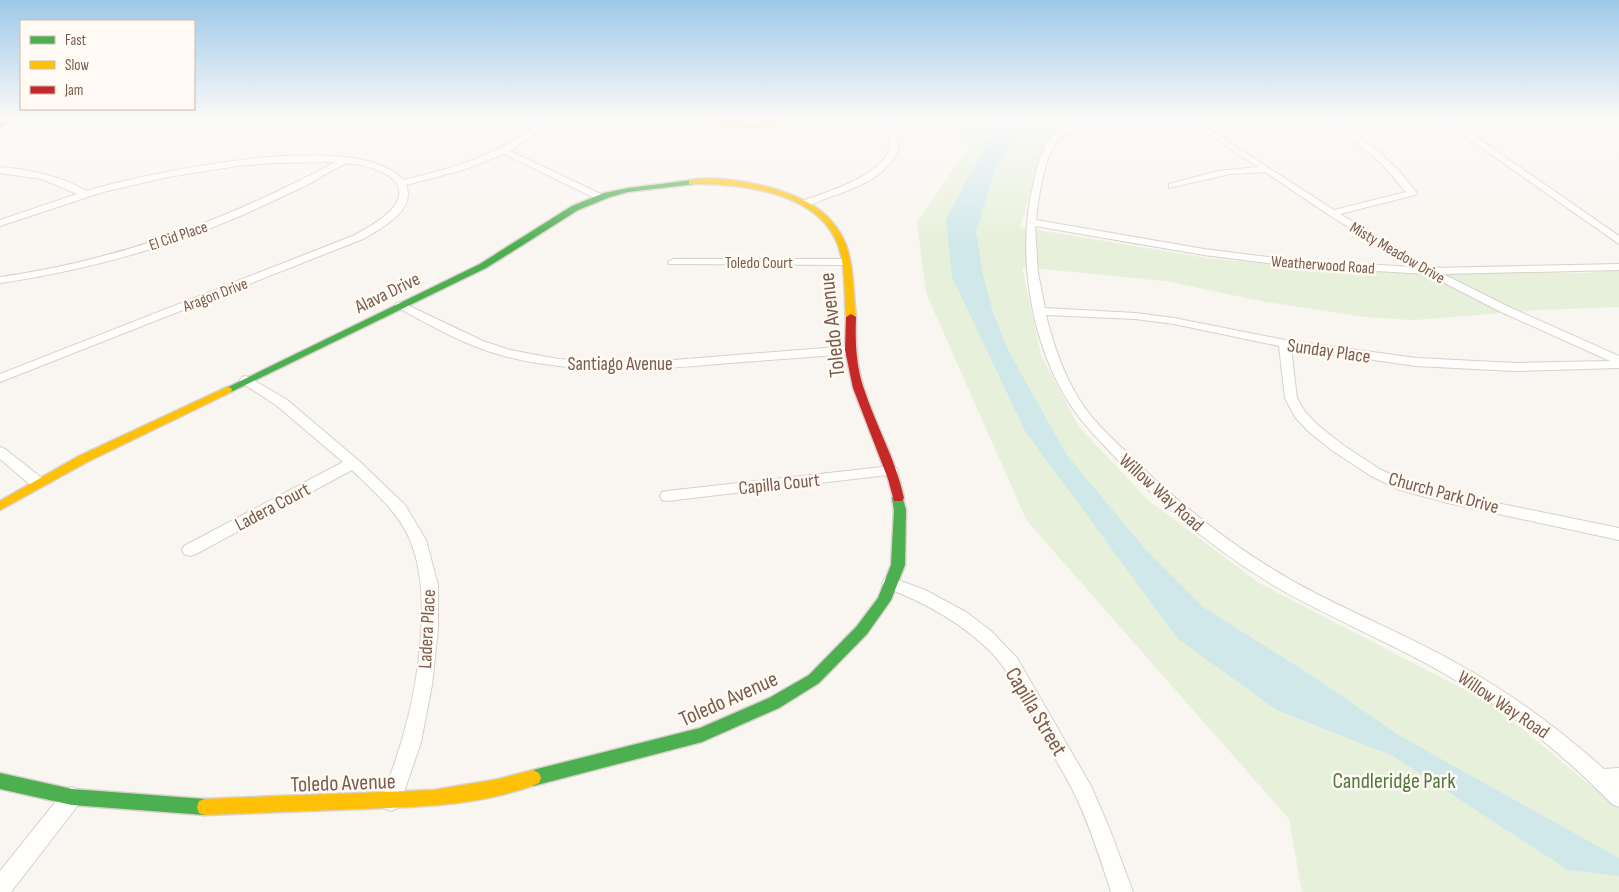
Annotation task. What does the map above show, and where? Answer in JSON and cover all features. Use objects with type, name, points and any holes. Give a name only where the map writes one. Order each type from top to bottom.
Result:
[{"type":"street","points":[[0,223],[86,195],[155,176],[212,166],[263,162]]},
{"type":"street","name":"El Cid Place","points":[[0,280],[41,275],[95,262],[195,230],[280,196],[345,162]]},
{"type":"street","points":[[349,162],[383,169],[401,183],[460,169],[478,162]]},
{"type":"street","points":[[527,162],[600,197]]},
{"type":"street","points":[[804,203],[862,180],[879,170],[887,162]]},
{"type":"street","name":"Willow Way Road","points":[[1044,162],[1030,222],[1030,258],[1040,311],[1056,367],[1073,400],[1123,458],[1173,506],[1219,542],[1261,570],[1301,593],[1452,669],[1506,702],[1610,778],[1619,798]]},
{"type":"street","name":"Misty Meadow Drive","points":[[1256,162],[1332,213],[1429,271],[1619,360]]},
{"type":"street","points":[[1332,213],[1412,193],[1406,184],[1384,162]]},
{"type":"street","points":[[1505,162],[1619,242]]},
{"type":"street","points":[[1172,186],[1215,174],[1242,169],[1266,168]]},
{"type":"street","points":[[0,170],[57,179],[70,184],[86,195]]},
{"type":"street","name":"Alava Drive","points":[[0,506],[83,459],[483,266],[576,208],[600,197],[652,186],[715,182],[760,188],[804,203]]},
{"type":"street","name":"Aragon Drive","points":[[0,378],[359,237],[388,218],[402,202],[405,192],[401,183]]},
{"type":"street","name":"Toledo Avenue","points":[[72,797],[195,807],[434,798],[499,787],[702,736],[774,703],[814,679],[862,630],[884,600],[898,564],[900,510],[891,471],[858,388],[850,350],[850,320],[842,245],[836,232],[816,210],[804,203]]},
{"type":"street","name":"Weatherwood Road","points":[[1030,222],[1253,259],[1429,271],[1619,267]]},
{"type":"street","name":"Toledo Court","points":[[673,262],[845,262]]},
{"type":"street","name":"Santiago Avenue","points":[[400,306],[466,340],[498,350],[546,361],[577,365],[614,366],[691,362],[850,350]]},
{"type":"street","name":"Sunday Place","points":[[1040,311],[1174,321],[1285,344],[1353,355],[1465,365],[1619,364]]},
{"type":"street","name":"Church Park Drive","points":[[1285,344],[1291,398],[1300,414],[1314,429],[1338,448],[1376,473],[1405,486],[1448,498],[1619,534]]},
{"type":"street","name":"Ladera Place","points":[[246,380],[281,402],[353,463],[400,509],[418,540],[430,585],[429,629],[423,685],[412,742],[391,801]]},
{"type":"street","points":[[0,452],[38,483]]},
{"type":"street","name":"Ladera Court","points":[[190,550],[353,463]]},
{"type":"street","name":"Capilla Court","points":[[667,496],[891,471]]},
{"type":"street","name":"Capilla Street","points":[[890,583],[918,593],[947,608],[965,620],[998,648],[1024,683],[1084,793],[1112,861],[1122,892]]},
{"type":"street","points":[[0,781],[72,797],[0,888]]},
{"type":"green space","name":"Candleridge Park","points":[[959,162],[1039,162],[1020,227],[1206,258],[1352,272],[1586,273],[1619,270],[1619,307],[1539,310],[1415,320],[1365,317],[1266,302],[1165,281],[1022,267],[1041,355],[1079,427],[1148,500],[1259,583],[1492,704],[1591,786],[1619,785],[1619,892],[1302,892],[1289,819],[1027,521],[926,293],[917,222]]},
{"type":"water","points":[[977,162],[999,162],[995,170],[976,232],[983,275],[993,312],[1007,348],[1066,454],[1145,549],[1203,607],[1311,675],[1400,736],[1619,858],[1619,876],[1568,870],[1393,756],[1277,710],[1178,639],[1025,431],[952,277],[946,219]]},
{"type":"traffic: fast","points":[[227,390],[483,266],[575,208],[607,195],[628,190],[692,182]]},
{"type":"traffic: fast","points":[[533,778],[702,735],[774,703],[814,679],[862,630],[884,600],[898,565],[900,510],[898,498]]},
{"type":"traffic: fast","points":[[0,781],[72,797],[205,807]]},
{"type":"traffic: slow","points":[[692,182],[732,183],[755,187],[800,201],[819,213],[833,227],[842,245],[847,271],[851,317]]},
{"type":"traffic: slow","points":[[0,506],[83,459],[227,390]]},
{"type":"traffic: slow","points":[[205,807],[434,798],[499,787],[533,778]]},
{"type":"traffic: jam","points":[[851,317],[850,350],[858,388],[894,479],[898,498]]}]
